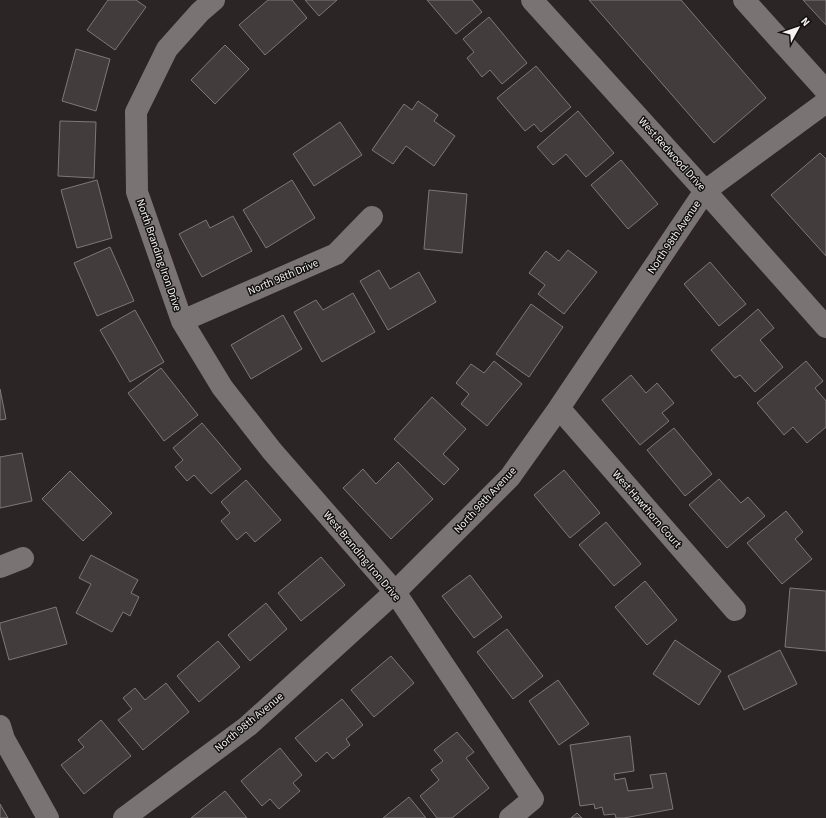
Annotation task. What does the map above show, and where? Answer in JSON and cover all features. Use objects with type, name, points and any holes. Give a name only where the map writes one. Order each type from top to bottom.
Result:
[{"type":"street","name":"North Branding Iron Drive","points":[[182,321],[137,192],[136,112],[167,49],[200,12],[214,0]]},
{"type":"street","name":"West Redwood Drive","points":[[532,0],[705,191],[826,328]]},
{"type":"street","points":[[744,0],[826,91]]},
{"type":"street","name":"North 98th Avenue","points":[[124,818],[248,726],[395,592],[510,477],[559,408],[705,191],[826,102]]},
{"type":"street","name":"North 98th Drive","points":[[182,321],[336,254],[372,217]]},
{"type":"street","name":"West Branding Iron Drive","points":[[182,321],[222,387],[272,451],[395,592],[533,799],[510,818]]},
{"type":"street","name":"West Hawthorn Court","points":[[559,408],[735,610]]},
{"type":"street","points":[[0,567],[23,558]]},
{"type":"street","points":[[0,726],[4,739],[48,818]]},
{"type":"building","points":[[108,0],[136,0],[146,7],[115,50],[87,30]]},
{"type":"building","points":[[268,0],[292,0],[307,18],[265,55],[239,25]]},
{"type":"building","points":[[305,0],[337,0],[319,16]]},
{"type":"building","points":[[427,0],[472,0],[482,12],[456,34]]},
{"type":"building","points":[[589,0],[681,0],[766,98],[714,143]]},
{"type":"building","points":[[803,0],[826,0],[826,25]]},
{"type":"building","points":[[489,17],[527,63],[502,84],[490,70],[482,77],[467,58],[474,52],[463,39]]},
{"type":"building","points":[[225,45],[249,69],[215,104],[191,80]]},
{"type":"building","points":[[76,49],[110,59],[96,111],[62,101]]},
{"type":"building","points":[[536,66],[571,107],[541,132],[534,124],[525,131],[497,98]]},
{"type":"building","points":[[418,101],[438,115],[434,121],[455,136],[434,166],[406,146],[393,164],[372,150],[404,104],[412,110]]},
{"type":"building","points":[[578,111],[614,153],[586,177],[566,154],[553,165],[537,147]]},
{"type":"building","points":[[60,121],[96,122],[94,178],[58,176]]},
{"type":"building","points":[[340,122],[362,155],[314,186],[293,154]]},
{"type":"building","points":[[820,153],[826,159],[826,256],[771,195]]},
{"type":"building","points":[[621,160],[658,204],[628,229],[591,185]]},
{"type":"building","points":[[97,180],[112,238],[77,248],[61,190]]},
{"type":"building","points":[[292,180],[315,218],[266,248],[243,210]]},
{"type":"building","points":[[429,190],[467,194],[462,253],[424,249]]},
{"type":"building","points":[[233,216],[252,251],[202,277],[179,234],[206,220],[210,228]]},
{"type":"building","points":[[110,247],[134,301],[97,316],[74,263]]},
{"type":"building","points":[[568,250],[597,272],[564,314],[538,294],[545,285],[529,273],[546,251],[559,261]]},
{"type":"building","points":[[710,262],[746,304],[719,326],[684,284]]},
{"type":"building","points":[[379,270],[390,289],[419,272],[436,302],[388,330],[360,281]]},
{"type":"building","points":[[353,293],[375,332],[322,362],[294,312],[316,300],[323,310]]},
{"type":"building","points":[[531,304],[563,327],[529,377],[496,354]]},
{"type":"building","points":[[758,309],[774,328],[760,340],[783,367],[755,392],[740,375],[735,378],[711,350]]},
{"type":"building","points":[[135,310],[164,362],[130,382],[100,330]]},
{"type":"building","points":[[283,315],[302,349],[251,379],[231,345]]},
{"type":"building","points":[[494,361],[522,384],[487,426],[461,404],[469,394],[456,383],[471,364],[484,373]]},
{"type":"building","points":[[806,361],[823,381],[815,388],[826,401],[826,427],[807,443],[793,427],[784,435],[757,403]]},
{"type":"building","points":[[161,368],[198,415],[164,441],[128,393]]},
{"type":"building","points":[[631,375],[646,393],[657,383],[674,403],[662,413],[669,421],[640,445],[602,400]]},
{"type":"building","points":[[0,389],[6,419],[0,420]]},
{"type":"building","points":[[432,397],[466,429],[443,454],[459,469],[444,485],[394,439]]},
{"type":"building","points":[[202,423],[241,469],[211,494],[194,475],[187,481],[175,467],[183,460],[173,448]]},
{"type":"building","points":[[674,428],[712,474],[685,496],[647,450]]},
{"type":"building","points":[[22,453],[32,501],[0,508],[0,457]]},
{"type":"building","points":[[398,462],[433,499],[391,539],[343,488],[363,469],[376,484]]},
{"type":"building","points":[[564,470],[600,513],[570,538],[534,495]]},
{"type":"building","points":[[70,471],[112,513],[83,541],[42,499]]},
{"type":"building","points":[[719,479],[741,503],[748,497],[765,516],[727,548],[689,505]]},
{"type":"building","points":[[246,480],[281,520],[255,542],[246,532],[237,540],[221,521],[230,513],[221,502]]},
{"type":"building","points":[[786,511],[803,532],[795,539],[812,559],[782,584],[747,543]]},
{"type":"building","points":[[606,522],[641,564],[614,586],[579,545]]},
{"type":"building","points":[[91,555],[138,580],[131,593],[139,597],[130,616],[123,612],[112,632],[76,613],[91,584],[79,578]]},
{"type":"building","points":[[321,557],[345,585],[301,621],[278,593]]},
{"type":"building","points":[[470,575],[502,617],[474,638],[442,596]]},
{"type":"building","points":[[645,581],[677,620],[647,645],[615,607]]},
{"type":"building","points":[[790,588],[826,591],[826,651],[785,647]]},
{"type":"building","points":[[266,603],[287,629],[250,661],[228,635]]},
{"type":"building","points":[[56,607],[67,644],[9,660],[0,623]]},
{"type":"building","points":[[507,629],[543,676],[513,699],[477,652]]},
{"type":"building","points":[[675,640],[721,671],[699,705],[653,674]]},
{"type":"building","points":[[218,641],[240,667],[199,702],[177,676]]},
{"type":"building","points":[[780,650],[797,684],[744,710],[728,676]]},
{"type":"building","points":[[391,656],[414,683],[374,717],[351,690]]},
{"type":"building","points":[[558,680],[589,724],[559,745],[529,701]]},
{"type":"building","points":[[166,683],[189,712],[143,750],[118,720],[132,709],[123,698],[135,688],[145,700]]},
{"type":"building","points":[[342,699],[363,725],[346,739],[350,745],[333,759],[327,752],[316,762],[295,738]]},
{"type":"building","points":[[101,720],[131,756],[84,794],[61,765],[84,747],[78,740]]},
{"type":"building","points":[[457,732],[474,752],[466,758],[489,788],[452,818],[437,818],[420,796],[439,780],[431,770],[443,761],[434,750]]},
{"type":"building","points":[[630,736],[634,771],[614,774],[615,780],[625,778],[628,791],[653,788],[650,775],[666,773],[673,809],[624,818],[616,818],[615,814],[604,815],[602,807],[595,809],[594,804],[580,806],[570,745]]},
{"type":"building","points":[[280,748],[302,775],[293,783],[300,791],[279,809],[270,799],[262,806],[241,781]]},
{"type":"building","points":[[225,791],[247,818],[191,818]]},
{"type":"building","points":[[409,797],[426,818],[383,818]]},
{"type":"building","points":[[0,804],[8,818],[0,818]]},
{"type":"building","points":[[577,813],[582,818],[571,818]]}]
